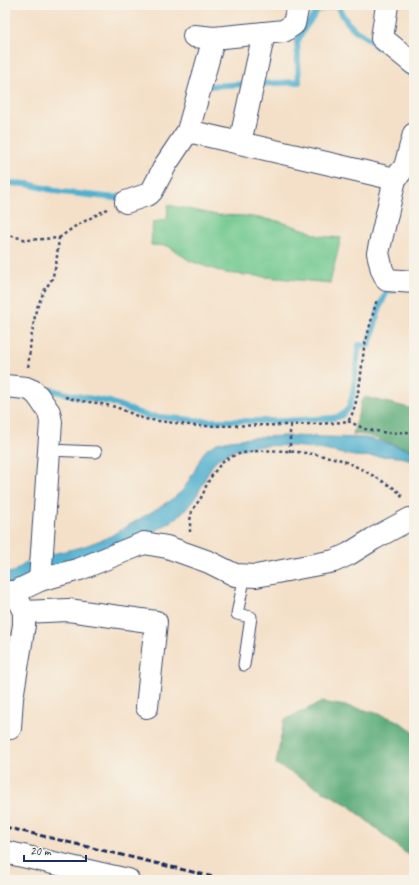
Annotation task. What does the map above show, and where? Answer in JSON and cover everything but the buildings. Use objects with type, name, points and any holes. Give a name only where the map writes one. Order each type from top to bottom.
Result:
[{"type":"street","points":[[126,202],[149,194],[152,191],[166,164],[188,131],[204,37],[284,31],[296,32],[294,24],[298,5]]},
{"type":"street","points":[[387,5],[382,38],[414,64]]},
{"type":"street","points":[[240,143],[264,33]]},
{"type":"street","points":[[188,131],[395,179]]},
{"type":"street","points":[[414,134],[405,167],[395,179],[378,253],[382,270],[388,280],[414,282]]},
{"type":"street","points":[[23,390],[49,412],[51,422],[40,580]]},
{"type":"street","points":[[5,727],[10,728],[12,698],[24,626],[24,612],[10,592],[40,580],[80,569],[144,543],[167,547],[209,562],[235,575],[256,576],[334,560],[349,554],[373,539],[412,519]]},
{"type":"street","points":[[24,612],[68,610],[156,622],[146,707]]},
{"type":"street","points":[[5,852],[128,880]]},
{"type":"lane","points":[[49,450],[96,452]]},
{"type":"lane","points":[[244,665],[251,617],[237,614],[245,575]]},
{"type":"path","points":[[5,234],[27,240],[59,238],[74,227],[103,210],[126,202]]},
{"type":"path","points":[[59,238],[56,265],[52,279],[44,291],[36,310],[30,339],[23,390],[97,403],[116,408],[144,419],[197,426],[334,423],[348,420],[352,417],[360,383],[364,348],[380,288],[388,280]]},
{"type":"path","points":[[348,420],[365,429],[388,433],[414,433]]},
{"type":"path","points":[[290,452],[291,425]]},
{"type":"path","points":[[189,555],[191,515],[194,506],[201,498],[208,481],[221,463],[234,455],[257,451],[279,451],[321,455],[341,461],[393,487],[401,494],[412,519]]},
{"type":"green space","points":[[168,205],[217,215],[245,216],[278,221],[319,236],[341,238],[330,283],[225,273],[190,261],[168,246],[151,245],[153,222],[167,220]]},
{"type":"green space","points":[[365,397],[414,409],[414,451],[366,435],[353,434],[361,401]]},
{"type":"green space","points":[[322,702],[370,711],[405,725],[414,732],[414,860],[348,805],[276,764],[284,720]]},
{"type":"water","points":[[285,436],[366,438],[414,451],[414,461],[392,456],[354,456],[324,450],[288,446],[261,446],[234,451],[225,454],[215,462],[209,470],[198,493],[189,505],[173,520],[155,531],[5,586],[5,574],[13,572],[38,555],[52,554],[82,547],[109,537],[174,498],[183,490],[202,455],[207,449],[217,443],[230,440]]},
{"type":"waterway","points":[[205,86],[299,82],[297,42],[304,29],[318,10],[336,5]]},
{"type":"waterway","points":[[338,5],[347,22],[377,47]]},
{"type":"waterway","points":[[404,69],[414,77]]},
{"type":"waterway","points":[[5,183],[27,184],[61,192],[115,198],[122,196]]},
{"type":"waterway","points":[[367,345],[369,345],[380,306],[387,291],[394,290]]},
{"type":"waterway","points":[[40,390],[51,390],[110,402],[147,416],[205,421],[285,421],[333,418],[341,416],[349,408],[353,395],[359,345],[362,345]]},
{"type":"railway","points":[[5,827],[226,880]]}]
